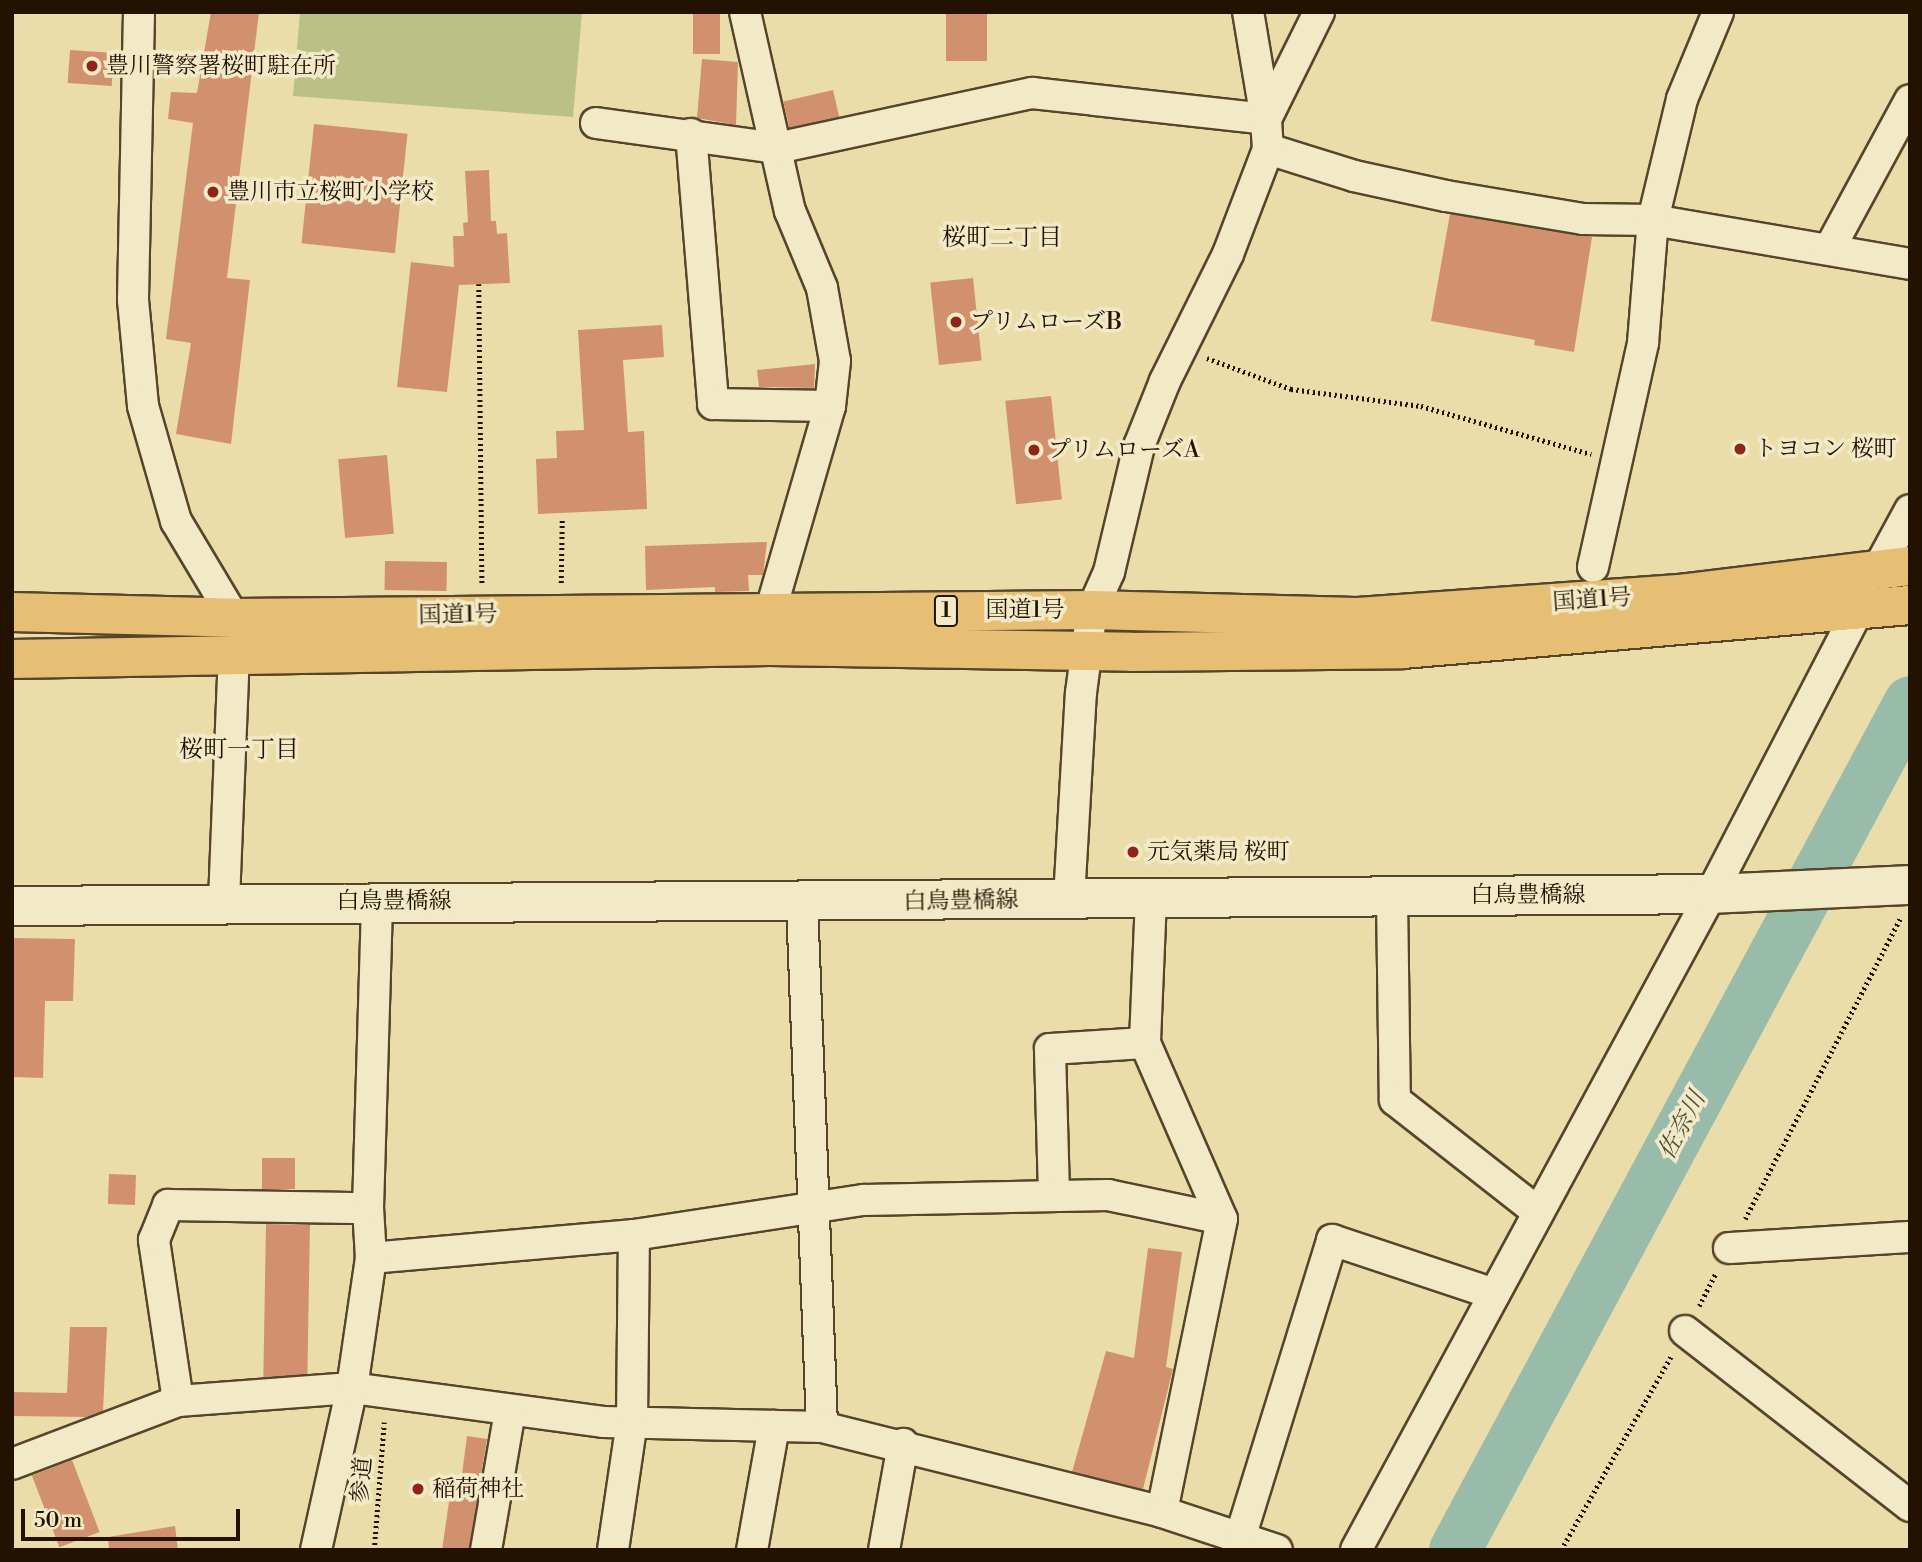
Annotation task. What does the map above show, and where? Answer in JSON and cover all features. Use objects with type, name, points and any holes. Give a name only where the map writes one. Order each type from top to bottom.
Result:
[{"type":"highway","name":"国道1号","points":[[12,612],[234,618],[1091,610],[1356,617],[1687,593],[1894,568]]},
{"type":"highway","name":"国道1号","points":[[12,659],[769,646],[1086,651],[1403,649],[1910,605]]},
{"type":"main road","name":"白鳥豊橋線","points":[[12,906],[224,901],[802,903],[1711,894],[1907,898]]},
{"type":"street","points":[[139,12],[133,299],[143,406],[176,521],[210,584],[234,618]]},
{"type":"street","points":[[745,12],[790,211],[822,288],[835,361],[830,406],[770,612]]},
{"type":"street","points":[[1069,899],[1091,610],[1109,572],[1139,446],[1165,381],[1183,350],[1228,254],[1268,149],[1266,120],[1248,12]]},
{"type":"street","points":[[1266,120],[1320,12]]},
{"type":"street","points":[[1593,567],[1643,343],[1653,220],[1682,99],[1718,12]]},
{"type":"street","points":[[596,123],[691,134],[777,148],[1032,93],[1266,120]]},
{"type":"street","points":[[1830,248],[1910,100]]},
{"type":"street","points":[[691,134],[713,404],[830,406]]},
{"type":"street","points":[[1268,149],[1354,176],[1446,196],[1583,219],[1653,220],[1830,248],[1910,264]]},
{"type":"street","points":[[1894,568],[1910,510]]},
{"type":"street","points":[[1356,1550],[1711,894],[1858,611]]},
{"type":"street","points":[[224,901],[234,657]]},
{"type":"street","points":[[1392,897],[1395,1100],[1538,1212]]},
{"type":"street","points":[[1151,898],[1145,1043],[1222,1219],[1162,1511]]},
{"type":"street","points":[[316,1550],[352,1388],[371,1258],[368,1208],[377,901]]},
{"type":"street","points":[[802,903],[811,1209],[822,1427]]},
{"type":"street","points":[[1054,1194],[1050,1049],[1145,1043]]},
{"type":"street","points":[[371,1258],[634,1235],[864,1200],[1054,1194],[1108,1195],[1222,1219]]},
{"type":"street","points":[[178,1401],[154,1240],[168,1205],[368,1208]]},
{"type":"street","points":[[613,1550],[632,1421],[634,1235]]},
{"type":"street","points":[[1730,1248],[1910,1237]]},
{"type":"street","points":[[1240,1538],[1332,1240],[1494,1294]]},
{"type":"street","points":[[1685,1331],[1910,1506]]},
{"type":"street","points":[[12,1464],[178,1401],[352,1388],[603,1422],[822,1427],[903,1444],[1162,1511],[1277,1550]]},
{"type":"street","points":[[486,1550],[510,1411]]},
{"type":"street","points":[[752,1550],[774,1426]]},
{"type":"street","points":[[884,1550],[903,1444]]},
{"type":"path","points":[[479,284],[482,592]]},
{"type":"path","points":[[1183,350],[1292,389],[1421,406],[1617,461]]},
{"type":"path","points":[[561,584],[562,517]]},
{"type":"path","points":[[1561,1550],[1730,1248],[1907,898]]},
{"type":"path","name":"参道","points":[[374,1550],[385,1414]]},
{"type":"green space","points":[[300,12],[582,12],[573,117],[293,96]]},
{"type":"building","points":[[211,12],[259,12],[227,278],[250,280],[231,444],[176,434],[191,343],[166,339],[193,123],[168,119],[171,92],[197,93]]},
{"type":"building","points":[[693,12],[720,12],[720,54],[693,54]]},
{"type":"building","points":[[946,12],[987,12],[987,61],[946,61]]},
{"type":"building","points":[[70,50],[114,53],[112,86],[68,83]]},
{"type":"building","points":[[702,59],[738,62],[736,125],[697,118]]},
{"type":"building","points":[[833,90],[839,117],[790,129],[783,101]]},
{"type":"building","points":[[314,124],[407,134],[395,253],[301,243]]},
{"type":"building","points":[[489,170],[491,221],[496,221],[497,234],[507,233],[510,283],[459,285],[447,392],[397,387],[411,262],[454,267],[453,236],[464,236],[463,223],[468,222],[465,171]]},
{"type":"building","points":[[1450,214],[1592,237],[1574,352],[1534,345],[1535,340],[1431,321]]},
{"type":"building","name":"プリムローズB","points":[[973,278],[982,361],[939,365],[930,282]]},
{"type":"building","points":[[662,325],[664,357],[623,360],[628,432],[644,431],[647,509],[538,514],[536,459],[557,458],[556,431],[584,430],[578,330]]},
{"type":"building","points":[[815,364],[814,388],[759,387],[757,370]]},
{"type":"building","name":"プリムローズA","points":[[1051,396],[1062,499],[1016,504],[1005,401]]},
{"type":"building","points":[[387,455],[394,534],[345,538],[338,459]]},
{"type":"building","points":[[767,542],[763,575],[748,575],[749,591],[715,592],[715,587],[646,590],[645,546]]},
{"type":"building","points":[[385,561],[447,562],[446,591],[384,590]]},
{"type":"building","points":[[12,938],[75,939],[73,1001],[45,1001],[43,1078],[12,1077]]},
{"type":"building","points":[[262,1158],[295,1158],[295,1189],[262,1189]]},
{"type":"building","points":[[109,1174],[136,1175],[135,1205],[108,1204]]},
{"type":"building","points":[[266,1224],[310,1225],[307,1378],[263,1377]]},
{"type":"building","points":[[1148,1248],[1182,1252],[1166,1367],[1173,1369],[1143,1489],[1072,1472],[1106,1351],[1134,1358]]},
{"type":"building","points":[[70,1327],[107,1327],[103,1411],[86,1417],[12,1416],[12,1392],[67,1393]]},
{"type":"building","points":[[467,1436],[487,1439],[469,1550],[442,1550],[451,1488],[460,1490]]},
{"type":"building","points":[[72,1460],[100,1532],[59,1547],[32,1475]]},
{"type":"building","points":[[175,1526],[178,1550],[109,1550],[108,1537]]},
{"type":"waterway","name":"佐奈川","points":[[1455,1550],[1910,702]]},
{"type":"place","name":"豊川警察署桜町駐在所","points":[[92,66]]},
{"type":"place","name":"豊川市立桜町小学校","points":[[213,192]]},
{"type":"place","name":"プリムローズB","points":[[956,322]]},
{"type":"place","name":"トヨコン 桜町","points":[[1740,449]]},
{"type":"place","name":"プリムローズA","points":[[1034,450]]},
{"type":"place","name":"元気薬局 桜町","points":[[1133,852]]},
{"type":"place","name":"稲荷神社","points":[[418,1489]]},
{"type":"district","name":"桜町二丁目","points":[[1002,239]]},
{"type":"district","name":"桜町一丁目","points":[[239,751]]}]
